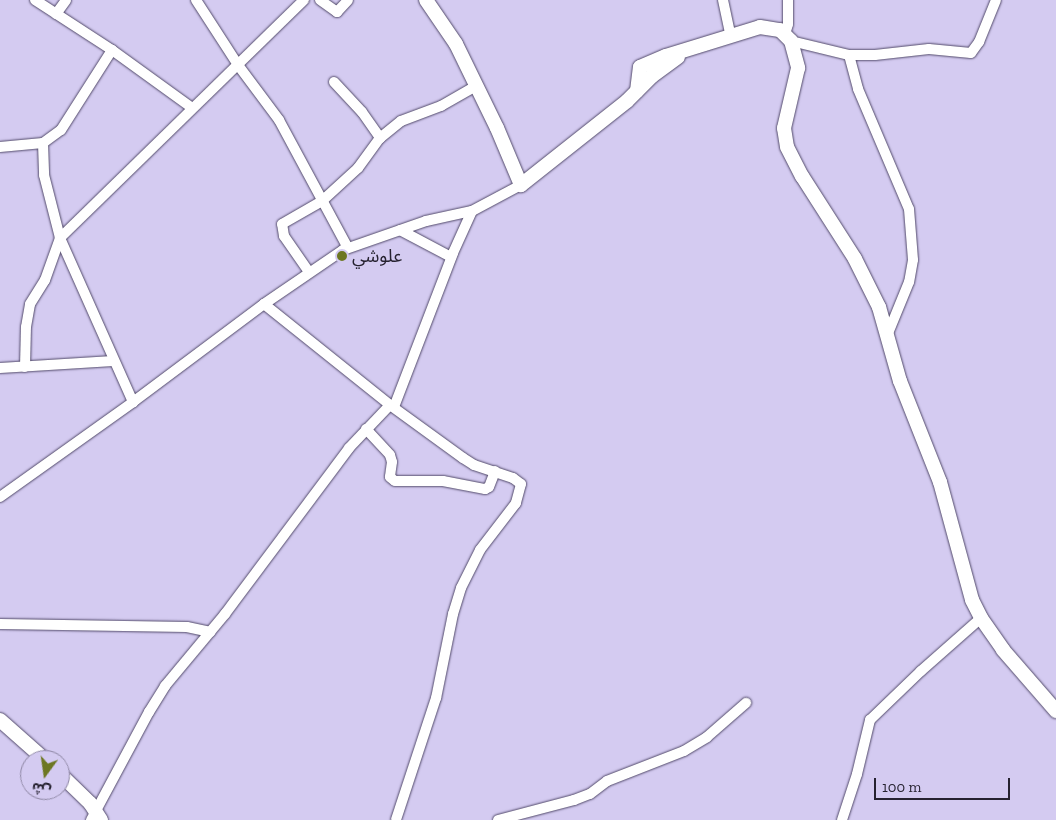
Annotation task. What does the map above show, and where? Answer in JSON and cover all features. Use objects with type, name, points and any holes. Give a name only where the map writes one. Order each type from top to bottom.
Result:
[{"type":"street","points":[[35,0],[112,50],[192,108]]},
{"type":"street","points":[[56,14],[66,0]]},
{"type":"street","points":[[196,0],[238,64],[279,120],[348,248]]},
{"type":"street","points":[[25,367],[26,326],[30,304],[46,280],[60,238],[304,0]]},
{"type":"street","points":[[320,0],[337,12],[348,0]]},
{"type":"street","points":[[426,0],[444,23],[497,128],[521,185]]},
{"type":"street","points":[[723,0],[731,36]]},
{"type":"street","points":[[788,0],[788,38],[798,68],[784,128],[785,143],[802,176],[851,252],[871,289],[900,381],[940,482],[969,588],[981,618],[1014,665],[1056,711]]},
{"type":"street","points":[[0,497],[133,402],[264,304],[348,248],[426,221],[472,212],[521,185],[627,101],[637,91],[638,72],[644,64],[767,26],[780,30],[788,38],[849,55],[875,55],[929,49],[971,53],[979,42],[996,0]]},
{"type":"street","points":[[0,147],[44,143],[61,130],[112,50]]},
{"type":"street","points":[[849,55],[858,90],[909,209],[913,260],[909,282],[887,336]]},
{"type":"street","points":[[334,82],[362,112],[380,138]]},
{"type":"street","points":[[310,272],[283,233],[282,224],[322,201],[358,168],[380,138],[401,121],[441,106],[476,86]]},
{"type":"street","points":[[44,143],[44,175],[60,238],[76,269],[113,361],[133,402]]},
{"type":"street","points":[[96,817],[161,692],[210,632],[349,448],[392,406],[451,257],[472,212]]},
{"type":"street","points":[[400,230],[451,257]]},
{"type":"street","points":[[264,304],[392,406],[469,462],[520,482],[520,492],[516,504],[472,562],[461,588],[453,614],[436,698],[396,820]]},
{"type":"street","points":[[0,368],[113,361]]},
{"type":"street","points":[[366,430],[390,456],[392,462],[390,477],[395,481],[439,480],[485,489],[489,487],[496,472]]},
{"type":"street","points":[[842,820],[857,774],[870,720],[921,671],[981,618]]},
{"type":"street","points":[[0,624],[187,627],[210,632]]},
{"type":"street","points":[[498,820],[574,800],[590,794],[607,781],[684,751],[707,737],[746,703]]},
{"type":"street","points":[[0,720],[34,750]]},
{"type":"street","points":[[70,784],[90,803],[96,817]]},
{"type":"place","name":"علوشي","points":[[342,256]]}]
